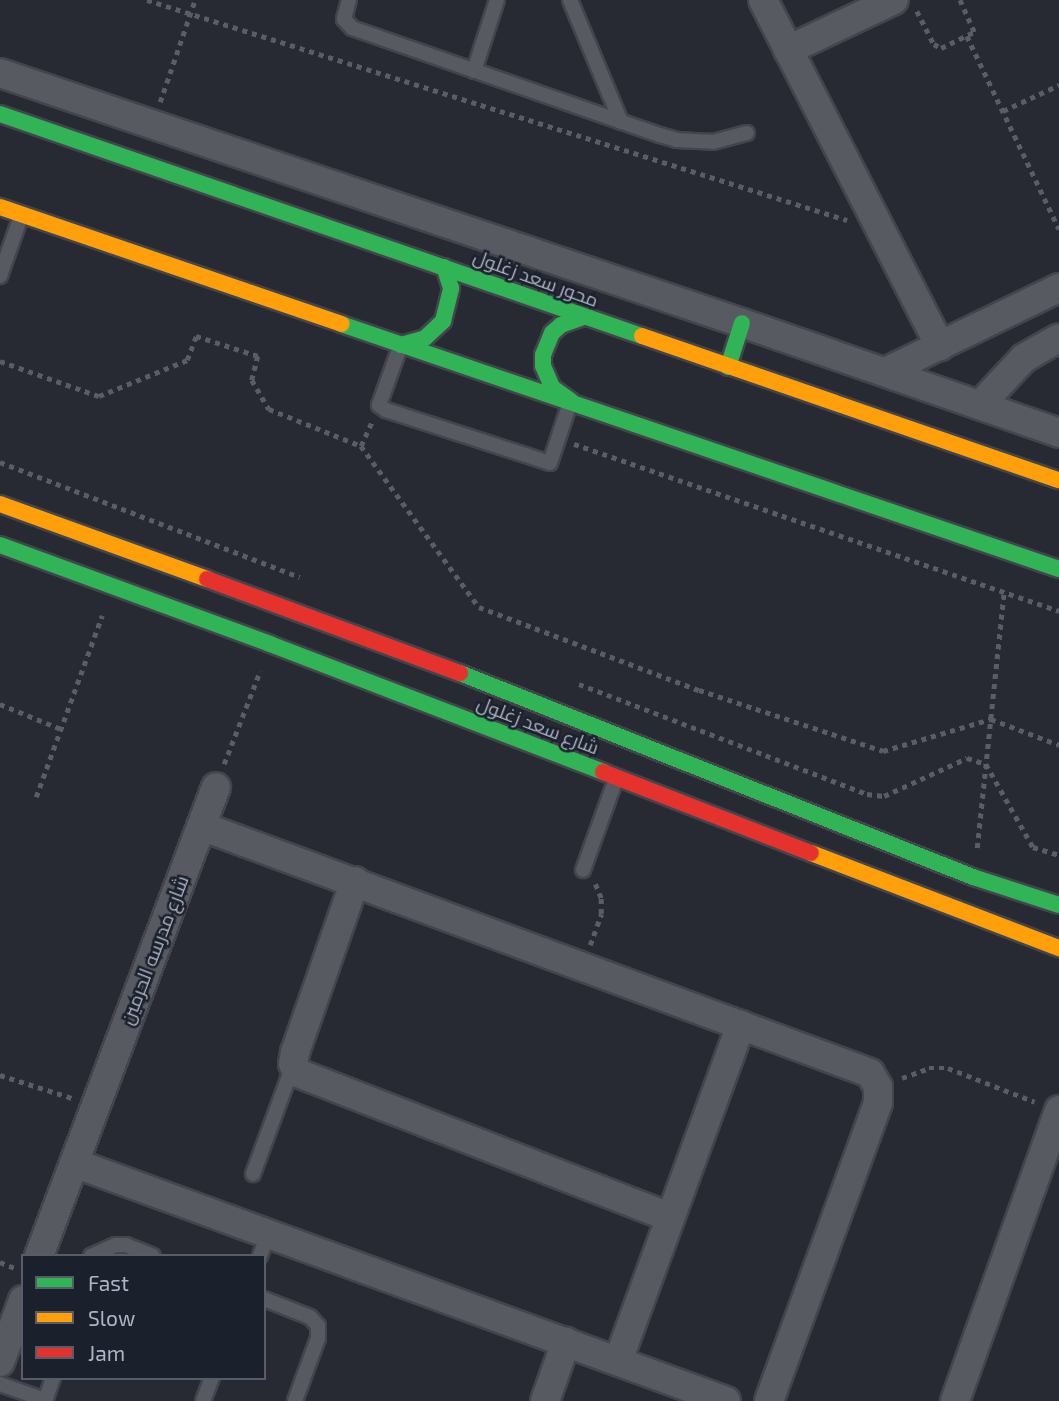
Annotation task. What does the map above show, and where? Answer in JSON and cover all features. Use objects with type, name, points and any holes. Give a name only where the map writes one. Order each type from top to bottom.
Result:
[{"type":"main road","name":"محور سعد زغلول","points":[[0,114],[1059,480]]},
{"type":"main road","points":[[0,207],[1059,569]]},
{"type":"main road","points":[[401,345],[425,338],[443,321],[451,288],[444,267]]},
{"type":"main road","points":[[570,401],[552,387],[543,366],[543,355],[552,333],[561,325],[583,317]]},
{"type":"main road","points":[[728,367],[743,323]]},
{"type":"main road","name":"شارع سعد زغلول","points":[[0,504],[405,651],[974,877],[1059,905]]},
{"type":"main road","name":"شارع سعد زغلول","points":[[0,545],[270,644],[1059,948]]},
{"type":"street","points":[[763,0],[940,346]]},
{"type":"street","points":[[788,50],[894,0]]},
{"type":"street","points":[[0,73],[743,323],[1059,433]]},
{"type":"street","points":[[885,372],[1059,288]]},
{"type":"street","points":[[980,405],[1024,358],[1059,338]]},
{"type":"street","name":"شارع مدرسه الحرمين","points":[[40,1254],[216,787]]},
{"type":"street","points":[[201,826],[863,1069],[878,1087],[878,1103],[769,1401]]},
{"type":"street","points":[[355,881],[293,1064],[298,1073],[669,1217]]},
{"type":"street","points":[[618,1361],[741,1025]]},
{"type":"street","points":[[955,1401],[1059,1111]]},
{"type":"street","points":[[74,1163],[264,1245],[566,1342],[726,1401]]},
{"type":"street","points":[[0,1362],[21,1305]]},
{"type":"street","points":[[545,1401],[566,1342]]},
{"type":"lane","points":[[349,0],[344,19],[348,27],[677,140],[695,142],[730,139],[747,134]]},
{"type":"lane","points":[[474,71],[497,0]]},
{"type":"lane","points":[[570,0],[621,121]]},
{"type":"lane","points":[[0,276],[22,214]]},
{"type":"lane","points":[[401,345],[379,405],[386,410],[543,463],[550,463],[560,439],[570,401]]},
{"type":"lane","points":[[583,870],[616,778]]},
{"type":"lane","points":[[253,1174],[293,1064]]},
{"type":"lane","points":[[96,1254],[116,1245],[126,1245],[148,1254]]},
{"type":"lane","points":[[266,1300],[310,1317],[318,1326],[318,1338],[295,1401]]},
{"type":"lane","points":[[0,1384],[45,1400],[52,1380]]},
{"type":"lane","points":[[203,1401],[211,1380]]},
{"type":"path","points":[[147,0],[881,231]]},
{"type":"path","points":[[152,125],[195,0]]},
{"type":"path","points":[[911,0],[936,47],[974,32],[960,0]]},
{"type":"path","points":[[967,36],[1059,229]]},
{"type":"path","points":[[1003,111],[1059,85]]},
{"type":"path","points":[[0,360],[99,396],[187,360],[196,336],[258,356],[253,380],[269,409],[361,446],[479,607],[699,690],[883,751],[991,719],[1059,745]]},
{"type":"path","points":[[560,439],[1059,611]]},
{"type":"path","points":[[0,462],[311,581]]},
{"type":"path","points":[[36,797],[113,585]]},
{"type":"path","points":[[974,877],[1004,592]]},
{"type":"path","points":[[216,787],[270,644]]},
{"type":"path","points":[[569,680],[867,794],[884,796],[967,758],[986,764],[1033,847],[1059,855]]},
{"type":"path","points":[[0,704],[61,729]]},
{"type":"path","points":[[582,966],[601,914],[601,898],[593,881],[583,870]]},
{"type":"path","points":[[878,1087],[929,1068],[948,1068],[1059,1111]]},
{"type":"path","points":[[0,1075],[96,1106]]},
{"type":"path","points":[[0,1262],[21,1269]]},
{"type":"traffic: fast","points":[[0,114],[642,336]]},
{"type":"traffic: fast","points":[[401,345],[425,338],[443,321],[451,288],[444,267]]},
{"type":"traffic: fast","points":[[571,401],[552,387],[543,366],[543,355],[552,333],[561,325],[583,317]]},
{"type":"traffic: fast","points":[[728,367],[742,323]]},
{"type":"traffic: fast","points":[[341,324],[1059,569]]},
{"type":"traffic: fast","points":[[0,545],[270,644],[603,772]]},
{"type":"traffic: fast","points":[[460,673],[973,877],[1059,905]]},
{"type":"traffic: slow","points":[[0,207],[341,324]]},
{"type":"traffic: slow","points":[[642,336],[1059,480]]},
{"type":"traffic: slow","points":[[0,504],[207,579]]},
{"type":"traffic: slow","points":[[811,853],[1059,948]]},
{"type":"traffic: jam","points":[[207,579],[460,673]]},
{"type":"traffic: jam","points":[[603,772],[811,853]]}]
